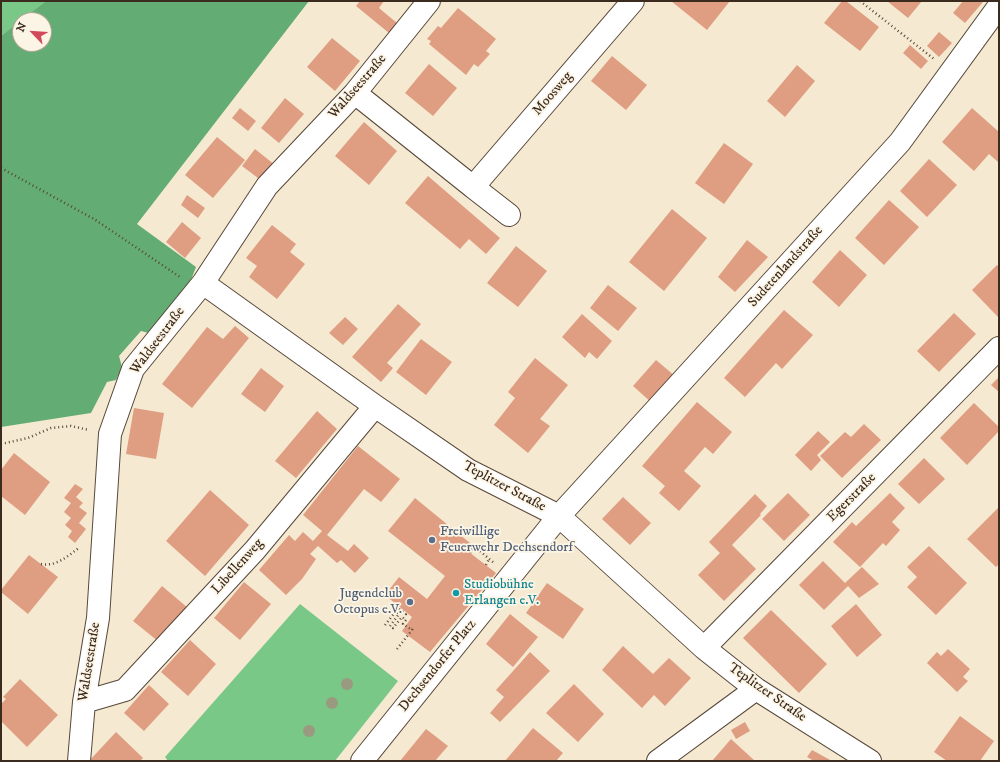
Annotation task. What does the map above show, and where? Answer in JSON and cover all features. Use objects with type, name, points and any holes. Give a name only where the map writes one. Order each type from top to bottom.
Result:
[{"type":"street","name":"Waldseestraße","points":[[79,761],[84,702],[98,618],[111,428],[133,368],[200,286],[267,186],[356,93],[429,1]]},
{"type":"street","name":"Moosweg","points":[[473,187],[633,1]]},
{"type":"street","name":"Sudetenlandstraße","points":[[559,516],[900,142],[999,6]]},
{"type":"street","points":[[356,93],[509,215]]},
{"type":"street","name":"Teplitzer Straße","points":[[200,286],[468,470],[559,516],[704,648],[756,689],[870,761]]},
{"type":"street","name":"Egerstraße","points":[[704,648],[999,348]]},
{"type":"street","name":"Libellenweg","points":[[84,702],[125,690],[255,550],[374,406]]},
{"type":"street","name":"Dechsendorfer Platz","points":[[362,761],[559,516]]},
{"type":"street","points":[[658,761],[756,689]]},
{"type":"path","points":[[860,1],[952,72]]},
{"type":"path","points":[[1,168],[94,219],[200,286]]},
{"type":"path","points":[[1,444],[28,438],[51,428],[71,426],[90,430],[111,428]]},
{"type":"path","points":[[41,564],[48,566],[67,558],[104,528]]},
{"type":"path","points":[[470,553],[474,546],[510,576]]},
{"type":"path","points":[[486,565],[489,559]]},
{"type":"path","points":[[399,609],[406,614],[407,612]]},
{"type":"path","points":[[384,625],[396,611],[399,614],[390,626],[393,628],[402,617],[406,620],[403,624],[413,629],[397,650]]},
{"type":"green space","points":[[1,1],[46,1],[32,12],[12,12],[12,27],[1,36]]},
{"type":"green space","points":[[46,1],[309,1],[137,224],[196,267],[185,295],[152,334],[141,331],[119,356],[122,367],[116,380],[107,382],[91,413],[1,427],[1,36],[12,27],[12,52],[52,52],[52,12],[32,12]]},
{"type":"green space","points":[[300,604],[398,681],[335,761],[168,761],[165,757]]},
{"type":"building","points":[[360,1],[384,1],[379,8],[397,23],[389,33],[356,6]]},
{"type":"building","points":[[671,1],[730,1],[707,30]]},
{"type":"building","points":[[842,1],[846,1],[879,27],[860,51],[824,23]]},
{"type":"building","points":[[887,1],[922,1],[908,18]]},
{"type":"building","points":[[963,1],[983,2],[965,23],[953,13]]},
{"type":"building","points":[[458,8],[496,39],[486,51],[490,54],[478,67],[474,64],[466,75],[429,44],[431,41],[427,39],[438,26],[441,28]]},
{"type":"building","points":[[939,32],[952,43],[939,57],[927,46]]},
{"type":"building","points":[[332,38],[360,61],[335,91],[307,67]]},
{"type":"building","points":[[910,45],[928,61],[921,69],[903,53]]},
{"type":"building","points":[[612,56],[647,85],[626,110],[591,81]]},
{"type":"building","points":[[429,64],[457,88],[433,116],[405,93]]},
{"type":"building","points":[[797,65],[815,81],[785,117],[767,101]]},
{"type":"building","points":[[285,98],[304,114],[279,143],[261,128]]},
{"type":"building","points":[[240,108],[256,121],[248,131],[232,118]]},
{"type":"building","points":[[972,108],[999,132],[998,162],[989,154],[974,171],[942,142]]},
{"type":"building","points":[[364,122],[397,151],[369,185],[335,156]]},
{"type":"building","points":[[217,137],[245,160],[213,198],[185,175]]},
{"type":"building","points":[[724,143],[753,164],[724,204],[695,183]]},
{"type":"building","points":[[255,149],[275,165],[262,181],[242,166]]},
{"type":"building","points":[[929,159],[957,185],[927,217],[900,191]]},
{"type":"building","points":[[428,176],[500,238],[486,254],[469,239],[460,249],[405,203]]},
{"type":"building","points":[[187,195],[205,208],[198,218],[181,205]]},
{"type":"building","points":[[889,200],[919,227],[884,265],[855,238]]},
{"type":"building","points":[[672,209],[707,238],[664,291],[629,262]]},
{"type":"building","points":[[182,222],[201,238],[185,258],[166,242]]},
{"type":"building","points":[[272,225],[296,244],[290,252],[305,264],[277,299],[249,277],[257,266],[246,258]]},
{"type":"building","points":[[747,240],[768,257],[735,292],[718,277]]},
{"type":"building","points":[[516,246],[547,271],[518,307],[487,283]]},
{"type":"building","points":[[840,250],[867,275],[839,307],[812,282]]},
{"type":"building","points":[[997,265],[999,267],[998,317],[972,290]]},
{"type":"building","points":[[608,285],[637,308],[618,331],[590,308]]},
{"type":"building","points":[[398,304],[421,324],[387,363],[393,368],[381,382],[352,357]]},
{"type":"building","points":[[784,310],[813,335],[782,369],[776,363],[745,397],[724,378]]},
{"type":"building","points":[[954,313],[976,334],[939,372],[917,351]]},
{"type":"building","points":[[582,314],[612,341],[597,359],[589,352],[585,358],[562,337]]},
{"type":"building","points":[[345,317],[358,329],[343,345],[329,333]]},
{"type":"building","points":[[235,326],[249,338],[192,408],[162,384],[207,327],[223,339]]},
{"type":"building","points":[[421,339],[452,362],[426,395],[396,372]]},
{"type":"building","points":[[535,358],[568,385],[540,419],[550,426],[528,453],[494,425],[515,398],[508,392]]},
{"type":"building","points":[[656,360],[675,376],[652,403],[633,386]]},
{"type":"building","points":[[261,368],[284,386],[265,412],[241,394]]},
{"type":"building","points":[[999,377],[999,392],[991,385]]},
{"type":"building","points":[[697,402],[732,432],[713,454],[705,447],[684,471],[701,486],[679,511],[659,493],[665,486],[642,466]]},
{"type":"building","points":[[974,403],[999,427],[999,431],[967,465],[940,438]]},
{"type":"building","points":[[134,408],[164,413],[156,459],[126,454]]},
{"type":"building","points":[[317,411],[337,429],[296,478],[275,461]]},
{"type":"building","points":[[864,424],[881,440],[842,478],[820,456],[845,432],[851,437]]},
{"type":"building","points":[[818,431],[830,442],[817,455],[821,460],[811,471],[795,455]]},
{"type":"building","points":[[358,446],[400,479],[381,502],[364,489],[327,535],[348,551],[354,544],[369,558],[355,573],[341,560],[337,563],[318,546],[310,554],[316,559],[302,579],[286,595],[259,570],[289,535],[295,541],[303,532],[313,541],[322,531],[303,515]]},
{"type":"building","points":[[14,453],[50,482],[25,515],[1,496],[1,470]]},
{"type":"building","points":[[924,458],[945,479],[919,504],[898,484]]},
{"type":"building","points":[[75,484],[83,489],[76,497],[83,503],[79,507],[87,513],[79,523],[86,529],[75,543],[68,537],[72,531],[65,525],[71,518],[64,512],[71,503],[64,498]]},
{"type":"building","points":[[210,490],[249,525],[205,576],[166,541]]},
{"type":"building","points":[[788,493],[810,515],[784,541],[762,519]]},
{"type":"building","points":[[890,493],[905,508],[892,522],[900,530],[886,546],[883,543],[860,567],[833,542],[852,522],[856,526]]},
{"type":"building","points":[[755,494],[767,506],[760,514],[761,515],[732,545],[756,569],[724,601],[698,575],[720,553],[709,542]]},
{"type":"building","points":[[623,497],[651,523],[630,545],[602,519]]},
{"type":"building","points":[[415,498],[470,543],[465,549],[496,573],[430,652],[402,631],[412,617],[385,595],[399,577],[427,599],[445,576],[388,531]]},
{"type":"building","points":[[999,507],[999,564],[996,567],[967,539]]},
{"type":"building","points":[[929,546],[967,583],[936,615],[907,587],[917,577],[907,567]]},
{"type":"building","points":[[29,555],[58,577],[28,614],[1,592],[1,590]]},
{"type":"building","points":[[823,561],[845,583],[862,567],[879,584],[859,598],[848,586],[824,610],[799,585]]},
{"type":"building","points":[[244,582],[271,604],[240,640],[214,618]]},
{"type":"building","points":[[547,583],[584,609],[563,639],[526,613]]},
{"type":"building","points":[[162,586],[188,608],[159,642],[133,621]]},
{"type":"building","points":[[856,604],[882,635],[857,657],[831,626]]},
{"type":"building","points":[[771,610],[827,664],[799,693],[743,638]]},
{"type":"building","points":[[510,614],[538,637],[513,667],[486,644]]},
{"type":"building","points":[[190,640],[216,664],[188,696],[161,672]]},
{"type":"building","points":[[623,646],[653,674],[669,658],[691,678],[665,706],[654,695],[642,708],[602,670]]},
{"type":"building","points":[[948,649],[970,669],[963,677],[968,681],[957,692],[927,663],[937,652],[941,656]]},
{"type":"building","points":[[530,652],[550,671],[500,722],[490,713],[504,697],[496,690]]},
{"type":"building","points":[[20,679],[58,715],[27,747],[1,721],[1,704],[6,699],[3,697]]},
{"type":"building","points":[[574,684],[604,714],[578,742],[546,713]]},
{"type":"building","points":[[149,685],[169,704],[144,731],[124,713]]},
{"type":"building","points":[[960,716],[994,741],[980,761],[947,761],[934,752]]},
{"type":"building","points":[[745,722],[750,731],[736,739],[731,730]]},
{"type":"building","points":[[533,728],[563,753],[556,761],[505,761]]},
{"type":"building","points":[[426,729],[448,746],[435,761],[400,761]]},
{"type":"building","points":[[116,732],[143,758],[140,761],[89,761]]},
{"type":"building","points":[[731,739],[755,761],[712,761]]},
{"type":"building","points":[[812,750],[832,761],[814,761],[807,757]]},
{"type":"place","name":"Freiwillige Feuerwehr Dechsendorf","points":[[432,540]]},
{"type":"place","name":"Studiobühne Erlangen e.V.","points":[[456,593]]},
{"type":"place","name":"Jugendclub Octopus e.V.","points":[[410,602]]}]
